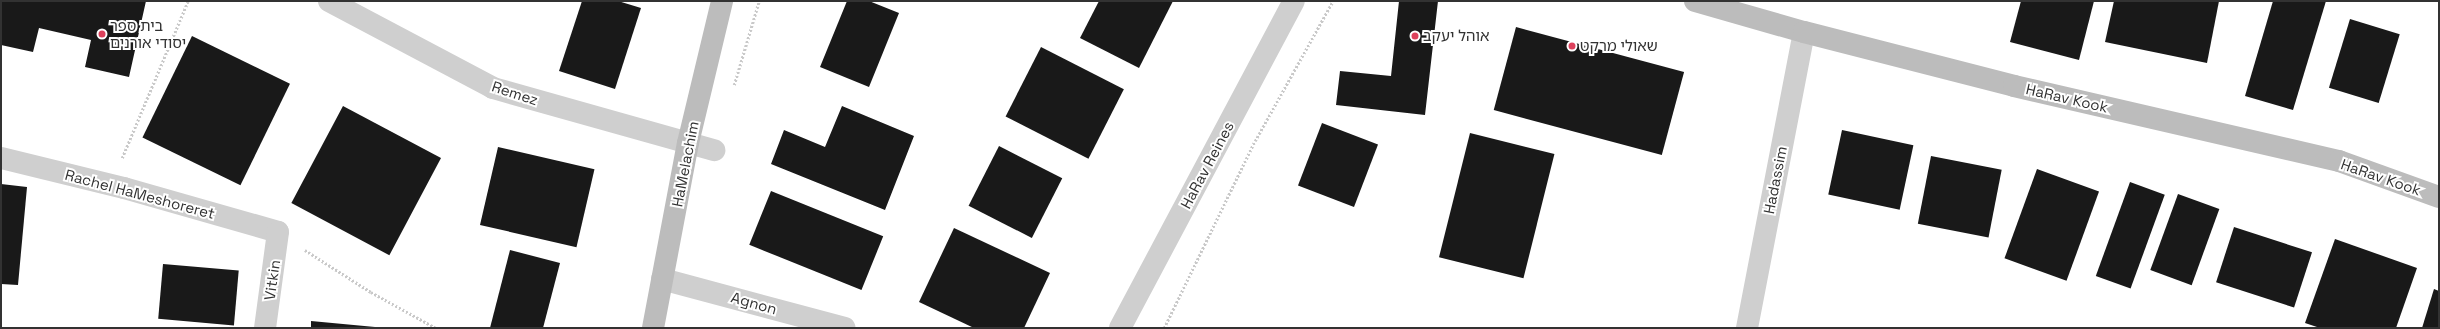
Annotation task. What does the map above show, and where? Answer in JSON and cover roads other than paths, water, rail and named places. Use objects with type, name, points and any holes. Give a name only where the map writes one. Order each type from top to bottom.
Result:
[{"type":"street","name":"Remez","points":[[329,1],[493,88],[714,150]]},
{"type":"street","name":"HaMelachim","points":[[653,328],[688,143],[722,1]]},
{"type":"street","name":"HaRav Reines","points":[[1120,328],[1294,1]]},
{"type":"street","name":"HaRav Kook","points":[[1695,1],[1804,32],[2014,86],[2339,161],[2439,197]]},
{"type":"street","name":"Hadassim","points":[[1748,328],[1804,32]]},
{"type":"street","name":"Rachel HaMeshoreret","points":[[1,158],[111,184],[278,232]]},
{"type":"street","name":"Vitkin","points":[[265,328],[278,232]]},
{"type":"street","name":"Agnon","points":[[662,279],[845,328]]},
{"type":"place","name":"בית ספר יסודי אורנים","points":[[102,34]]},
{"type":"place","name":"אוהל יעקב","points":[[1415,36]]},
{"type":"place","name":"שאולי מרקט","points":[[1572,46]]}]
